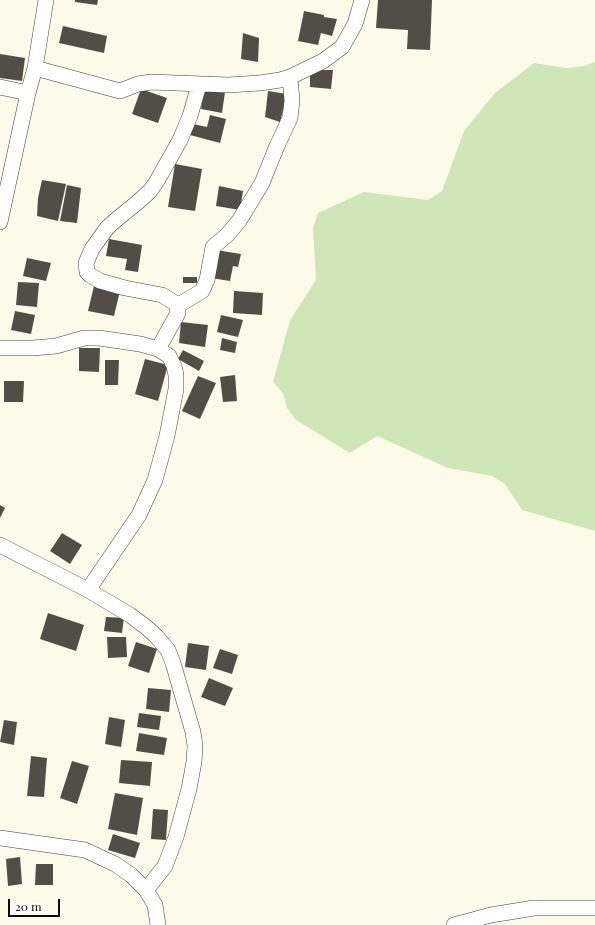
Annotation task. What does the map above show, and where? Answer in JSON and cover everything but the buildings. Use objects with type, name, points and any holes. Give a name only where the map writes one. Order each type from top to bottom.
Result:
[{"type":"street","points":[[0,217],[35,68],[46,0]]},
{"type":"street","points":[[35,68],[120,91],[143,82],[199,84],[260,83],[290,77],[323,61],[342,47],[355,24],[362,0]]},
{"type":"street","points":[[177,306],[202,291],[207,280],[213,247],[227,235],[239,221],[262,183],[290,118],[292,101],[290,77]]},
{"type":"street","points":[[158,349],[178,316],[177,306],[162,295],[110,284],[95,278],[87,272],[86,263],[92,249],[107,228],[150,191],[157,181],[180,140],[190,116],[199,84]]},
{"type":"street","points":[[0,87],[28,93]]},
{"type":"street","points":[[0,348],[56,346],[84,338],[121,341],[158,349],[169,356],[174,366],[176,374],[176,389],[167,436],[155,480],[139,515],[88,590]]},
{"type":"street","points":[[0,545],[88,590],[130,615],[146,626],[168,650],[179,680],[193,732],[195,746],[194,762],[189,789],[176,837],[165,866],[146,890]]},
{"type":"street","points":[[0,838],[85,850],[115,864],[131,875],[146,890],[155,905],[158,925]]},
{"type":"street","points":[[454,925],[491,914],[534,908],[595,908]]},
{"type":"green space","points":[[595,62],[595,531],[522,510],[505,484],[492,476],[448,468],[377,436],[350,453],[296,420],[287,408],[283,393],[273,382],[290,320],[316,280],[313,228],[318,213],[364,192],[428,200],[442,191],[464,131],[495,93],[534,63],[566,68],[584,66]]}]
